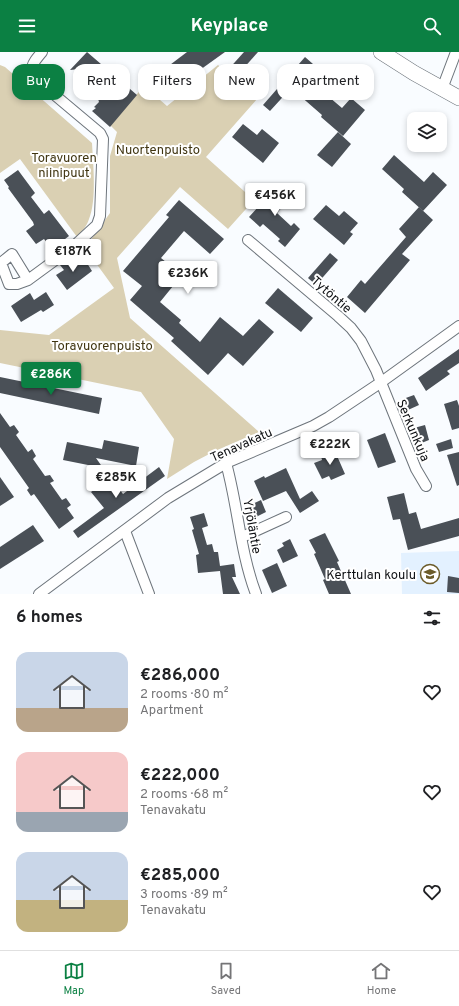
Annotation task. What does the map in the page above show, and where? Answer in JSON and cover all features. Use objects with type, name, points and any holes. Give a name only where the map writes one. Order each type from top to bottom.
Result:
[{"type":"main road","points":[[381,52],[414,73],[459,98]]},
{"type":"street","points":[[28,280],[73,247],[97,224],[100,216],[103,139],[100,133],[38,82],[32,71],[32,63],[42,52]]},
{"type":"street","points":[[442,89],[456,52]]},
{"type":"street","name":"Tytöntie","points":[[248,240],[351,328],[361,341],[376,370],[380,383]]},
{"type":"street","name":"Tenavakatu","points":[[39,594],[168,498],[226,463],[313,426],[329,417],[380,383],[459,326]]},
{"type":"street","name":"Serkunkuja","points":[[380,383],[416,469],[426,486]]},
{"type":"street","name":"Yrjöläntie","points":[[226,463],[232,485],[245,559],[256,594]]},
{"type":"street","points":[[242,537],[286,516]]},
{"type":"street","points":[[125,531],[149,594]]},
{"type":"shaded area","name":"Kerttulan koulu","points":[[459,551],[459,594],[402,594],[401,553]]},
{"type":"green space","name":"Toravuoren niinipuut","points":[[0,65],[12,73],[12,100],[43,100],[92,143],[94,192],[88,222],[77,237],[20,159],[0,173]]},
{"type":"green space","points":[[214,68],[214,100],[256,100],[206,157],[254,200],[228,229],[180,187],[117,258],[130,318],[259,432],[215,451],[167,479],[174,439],[141,392],[0,363],[0,330],[49,335],[114,288],[85,248],[110,213],[110,156],[117,132],[110,125],[138,93],[138,100],[160,100],[167,106],[174,100],[206,100],[206,75]]},
{"type":"building","points":[[87,52],[101,64],[76,64]]},
{"type":"building","points":[[187,52],[225,52],[206,66],[206,64],[171,64]]},
{"type":"building","points":[[244,52],[258,52],[247,64],[233,64]]},
{"type":"building","points":[[305,57],[313,64],[299,64]]},
{"type":"building","points":[[130,89],[137,95],[110,127],[92,111],[96,108],[94,107],[99,102],[98,100],[130,100]]},
{"type":"building","points":[[277,89],[277,100],[280,100],[270,111],[263,105],[269,100]]},
{"type":"building","points":[[305,100],[333,100],[342,108],[349,100],[353,100],[365,110],[343,136],[321,117],[322,115]]},
{"type":"building","points":[[243,124],[257,135],[262,129],[279,143],[263,163],[232,137]]},
{"type":"building","points":[[338,132],[351,144],[332,167],[317,155]]},
{"type":"building","points":[[394,155],[424,182],[433,172],[447,185],[423,211],[402,192],[404,189],[382,169]]},
{"type":"building","points":[[18,170],[35,193],[31,197],[44,214],[49,210],[69,236],[52,249],[44,239],[36,244],[26,231],[34,225],[33,222],[8,188],[9,187],[4,180]]},
{"type":"building","points":[[276,187],[289,199],[277,213],[291,226],[294,223],[300,229],[285,247],[278,241],[280,239],[263,224],[260,227],[249,217]]},
{"type":"building","points":[[179,200],[224,239],[210,254],[184,231],[161,258],[182,275],[160,302],[181,320],[179,323],[200,342],[220,317],[243,336],[259,319],[274,332],[243,366],[228,353],[208,375],[171,341],[174,338],[130,300],[142,286],[123,271],[169,217],[166,215]]},
{"type":"building","points":[[326,205],[339,216],[344,211],[358,223],[350,232],[353,234],[344,245],[313,219]]},
{"type":"building","points":[[419,207],[433,220],[402,254],[410,260],[365,313],[347,297],[361,280],[365,284],[406,237],[399,229]]},
{"type":"building","points":[[330,253],[338,260],[316,285],[308,278]]},
{"type":"building","points":[[70,258],[76,266],[85,260],[92,271],[67,290],[56,275],[64,270],[60,265]]},
{"type":"building","points":[[278,288],[313,318],[301,332],[265,303]]},
{"type":"building","points":[[46,292],[54,305],[43,312],[41,310],[21,322],[11,306],[30,293],[34,300]]},
{"type":"building","points":[[459,349],[459,363],[447,371],[450,374],[426,391],[418,378]]},
{"type":"building","points":[[0,377],[102,398],[99,414],[0,393]]},
{"type":"building","points":[[414,395],[419,405],[408,410],[403,399]]},
{"type":"building","points":[[457,400],[459,406],[459,428],[452,430],[444,404]]},
{"type":"building","points":[[0,413],[10,427],[14,425],[19,432],[16,435],[28,452],[32,449],[36,456],[33,459],[45,476],[50,475],[54,481],[50,483],[62,500],[66,498],[71,505],[67,508],[74,518],[59,529],[34,494],[31,496],[27,490],[29,488],[0,447]]},
{"type":"building","points":[[425,425],[429,440],[419,444],[414,428]]},
{"type":"building","points":[[385,433],[396,462],[378,468],[367,440]]},
{"type":"building","points":[[451,439],[453,448],[439,452],[436,444]]},
{"type":"building","points":[[104,440],[139,447],[136,466],[96,458],[103,468],[63,460],[67,442],[102,449]]},
{"type":"building","points":[[334,449],[345,474],[331,480],[329,476],[322,479],[314,463],[322,460],[321,456]]},
{"type":"building","points":[[459,452],[459,485],[457,486],[447,455]]},
{"type":"building","points":[[159,467],[165,476],[78,538],[73,531],[104,508],[91,492],[111,478],[123,494]]},
{"type":"building","points":[[286,468],[300,499],[312,491],[319,501],[300,513],[286,491],[263,501],[254,481],[264,476],[265,478]]},
{"type":"building","points":[[0,477],[14,497],[0,506]]},
{"type":"building","points":[[404,493],[409,514],[416,512],[421,529],[459,518],[459,536],[408,550],[400,519],[393,520],[387,497]]},
{"type":"building","points":[[261,500],[266,512],[256,517],[250,505]]},
{"type":"building","points":[[204,513],[208,526],[202,528],[207,545],[212,544],[214,552],[218,552],[220,566],[234,564],[236,577],[232,577],[240,594],[223,594],[220,571],[198,573],[196,555],[199,554],[190,517]]},
{"type":"building","points":[[33,525],[44,541],[0,569],[0,547]]},
{"type":"building","points":[[325,533],[339,561],[337,562],[351,594],[329,594],[323,580],[325,579],[314,554],[316,553],[309,540]]},
{"type":"building","points":[[290,539],[298,556],[283,563],[277,550],[284,546],[282,543]]},
{"type":"building","points":[[277,563],[287,586],[272,593],[262,570]]},
{"type":"building","points":[[448,576],[459,578],[459,593],[447,592]]},
{"type":"place","name":"Kerttulan koulu","points":[[430,574]]},
{"type":"park label","name":"Nuortenpuisto","points":[[158,149]]},
{"type":"park label","name":"Toravuorenpuisto","points":[[102,345]]}]
